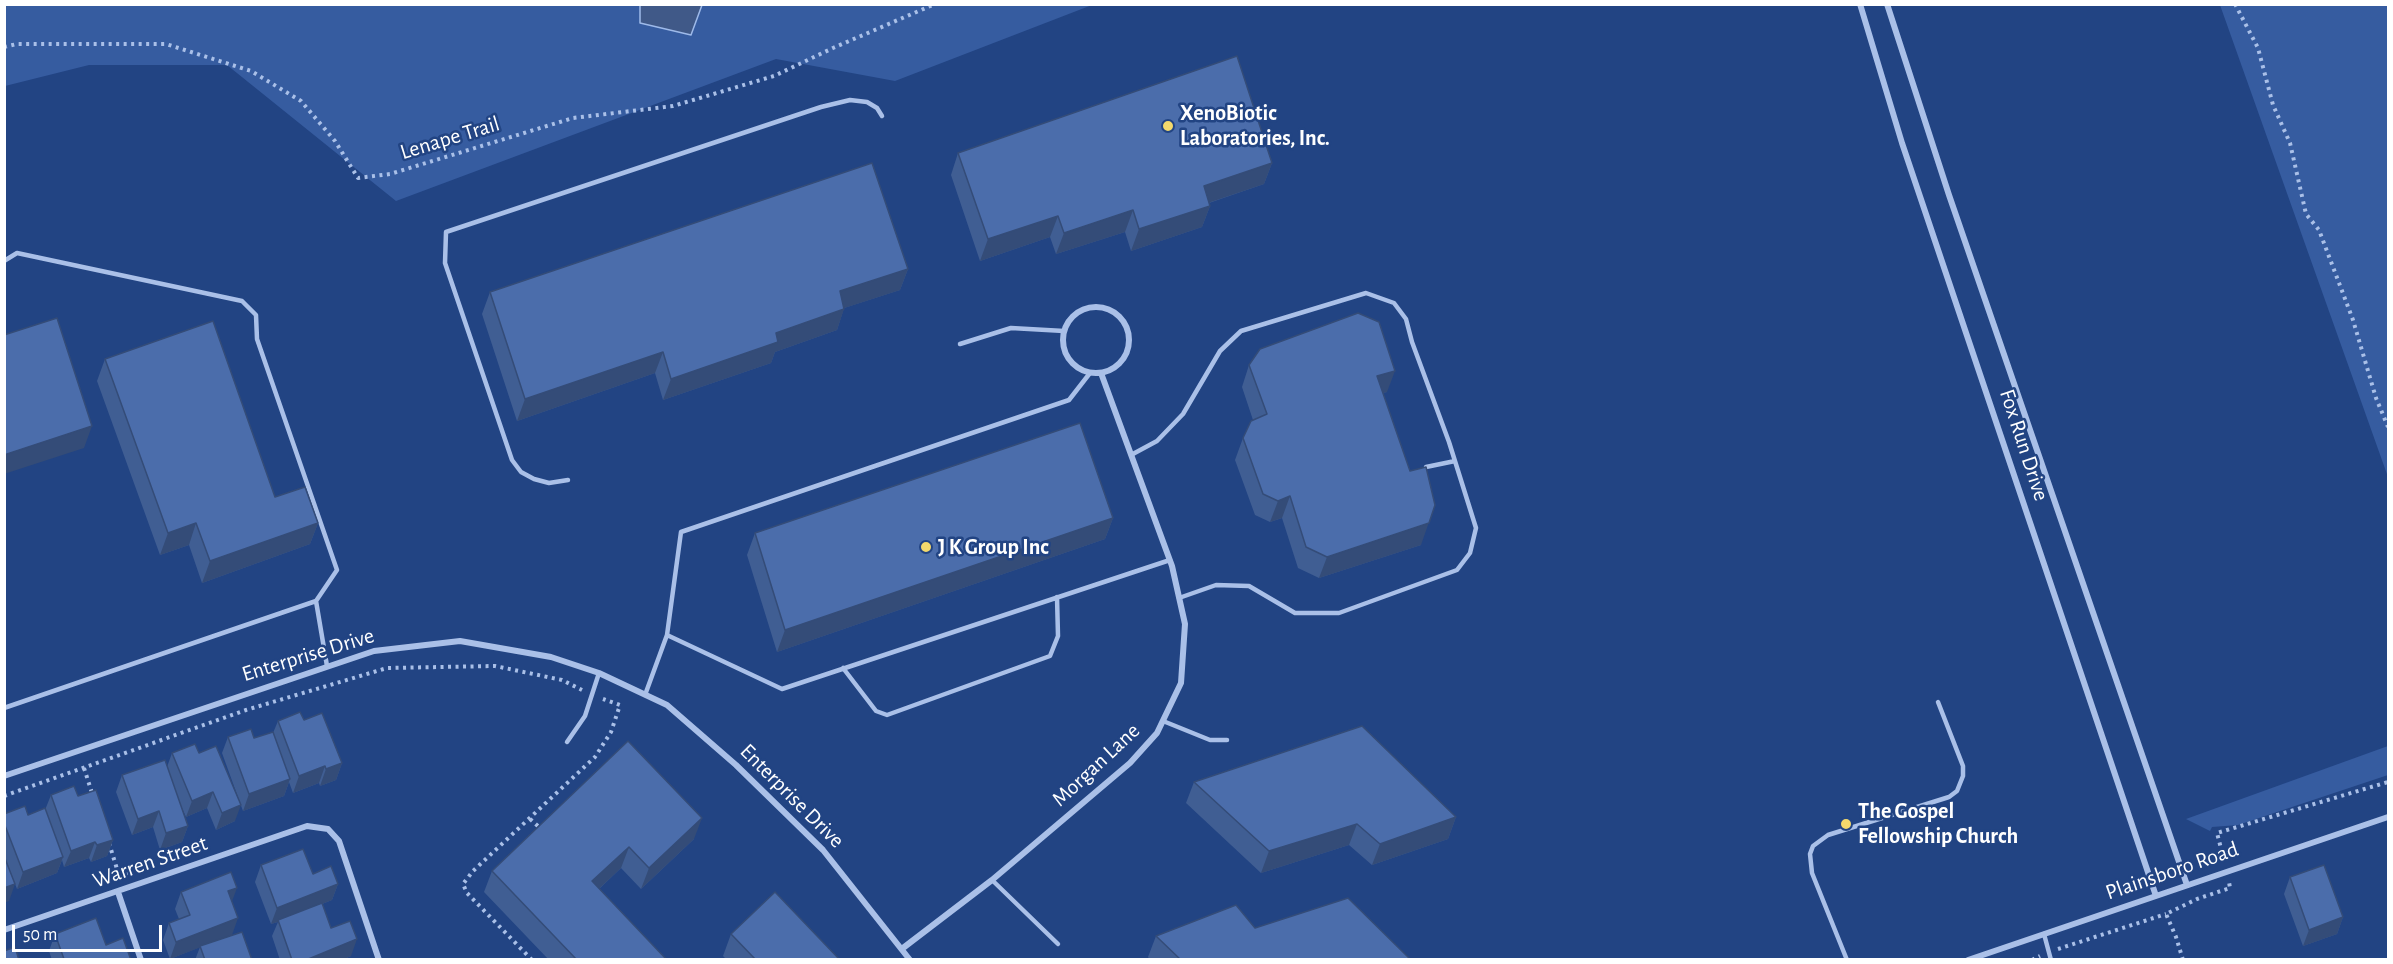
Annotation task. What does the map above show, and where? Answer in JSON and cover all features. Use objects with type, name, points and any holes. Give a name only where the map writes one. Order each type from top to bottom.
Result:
[{"type":"street","name":"Fox Run Drive","points":[[1860,4],[1902,143],[2156,896]]},
{"type":"street","name":"Fox Run Drive","points":[[1887,4],[1969,252],[2187,885]]},
{"type":"street","points":[[1096,307],[1107,309],[1125,324],[1129,334],[1127,353],[1113,369],[1101,373],[1090,373],[1079,369],[1067,356],[1063,345],[1064,331],[1070,320],[1085,309],[1096,307]]},
{"type":"street","name":"Morgan Lane","points":[[903,948],[992,880],[1131,763],[1157,733],[1182,683],[1185,624],[1170,560],[1101,373]]},
{"type":"street","name":"Enterprise Drive","points":[[4,776],[374,651],[460,641],[551,657],[599,673],[667,705],[736,765],[823,850],[903,948],[910,960]]},
{"type":"street","name":"Plainsboro Road","points":[[1968,960],[2388,817]]},
{"type":"street","name":"Warren Street","points":[[4,930],[307,826],[328,829],[339,841],[379,960]]},
{"type":"street","points":[[118,892],[141,960]]},
{"type":"lane","points":[[567,480],[549,483],[534,479],[521,472],[512,460],[445,263],[446,232],[821,107],[850,100],[867,102],[877,108],[882,116]]},
{"type":"lane","points":[[4,261],[17,253],[242,300],[256,315],[257,339],[337,570],[316,601],[4,708]]},
{"type":"lane","points":[[1131,455],[1156,441],[1183,414],[1220,351],[1241,331],[1366,293],[1394,303],[1406,319],[1476,528],[1470,553],[1457,570],[1339,613],[1295,613],[1250,586],[1216,585],[1179,598]]},
{"type":"lane","points":[[960,344],[1011,328],[1064,331]]},
{"type":"lane","points":[[645,695],[667,635],[681,532],[1069,400],[1090,373]]},
{"type":"lane","points":[[1426,467],[1455,461]]},
{"type":"lane","points":[[667,635],[782,689],[1170,560]]},
{"type":"lane","points":[[843,668],[876,711],[887,715],[1050,656],[1058,636],[1057,597]]},
{"type":"lane","points":[[316,601],[327,666]]},
{"type":"lane","points":[[567,742],[585,716],[599,673]]},
{"type":"lane","points":[[1847,960],[1812,873],[1810,854],[1814,846],[1828,835],[1949,796],[1957,791],[1963,776],[1962,766],[1938,702]]},
{"type":"lane","points":[[1163,721],[1210,740],[1227,740]]},
{"type":"lane","points":[[992,880],[1058,944]]},
{"type":"lane","points":[[2044,934],[2051,960]]},
{"type":"path","name":"Lenape Trail","points":[[4,47],[17,44],[166,44],[250,71],[301,101],[335,141],[358,178],[390,174],[573,118],[673,106],[774,76],[935,4]]},
{"type":"path","points":[[2235,4],[2258,48],[2273,105],[2290,143],[2306,214],[2319,230],[2353,320],[2376,398],[2388,427]]},
{"type":"path","points":[[4,796],[246,710],[387,668],[495,666],[562,680],[620,705],[611,732],[595,757],[473,871],[464,884],[467,893],[532,960]]},
{"type":"path","points":[[84,768],[96,804]]},
{"type":"path","points":[[530,819],[539,827],[544,825]]},
{"type":"path","points":[[106,835],[117,869],[126,872],[133,887]]},
{"type":"path","points":[[2032,960],[2166,914]]},
{"type":"shaded area","points":[[640,4],[641,23],[691,35],[702,5],[1092,5],[895,81],[776,59],[396,201],[227,65],[89,65],[5,86],[4,5]]},
{"type":"shaded area","points":[[640,4],[702,5],[691,35],[640,23]]},
{"type":"shaded area","points":[[2220,5],[2388,5],[2388,477]]},
{"type":"shaded area","points":[[2388,746],[2388,775],[2238,825],[2212,827],[2210,831],[2186,819]]},
{"type":"building","name":"XenoBiotic Laboratories, Inc.","points":[[1237,56],[1272,163],[1204,186],[1210,206],[1139,229],[1133,210],[1064,233],[1058,216],[988,239],[958,153]]},
{"type":"building","points":[[872,163],[908,269],[840,291],[844,309],[776,333],[778,342],[671,379],[663,352],[525,399],[490,292]]},
{"type":"building","points":[[1358,313],[1379,322],[1395,371],[1377,376],[1410,471],[1426,467],[1435,505],[1429,523],[1327,557],[1306,547],[1290,496],[1278,501],[1263,494],[1243,438],[1251,421],[1267,414],[1249,365],[1260,349]]},
{"type":"building","points":[[57,318],[92,426],[4,455],[4,335]]},
{"type":"building","points":[[213,321],[275,497],[305,487],[318,523],[210,561],[196,523],[168,533],[105,359]]},
{"type":"building","name":"J K Group Inc","points":[[1080,423],[1113,518],[785,630],[755,533]]},
{"type":"building","points":[[300,712],[304,720],[322,713],[342,763],[326,769],[325,766],[299,776],[278,721]]},
{"type":"building","points":[[1362,726],[1456,817],[1380,844],[1357,824],[1269,851],[1194,782]]},
{"type":"building","points":[[251,729],[254,738],[273,732],[290,779],[249,794],[228,737]]},
{"type":"building","points":[[628,741],[702,818],[649,868],[629,847],[592,881],[667,960],[577,960],[492,871]]},
{"type":"building","points":[[195,744],[199,753],[216,746],[241,805],[222,813],[213,792],[192,801],[172,753]]},
{"type":"building","points":[[165,760],[188,826],[166,833],[159,811],[138,819],[122,775]]},
{"type":"building","points":[[74,786],[78,796],[96,790],[113,840],[97,845],[95,842],[71,851],[51,795]]},
{"type":"building","points":[[25,806],[28,815],[45,808],[63,857],[23,872],[4,823],[4,814]]},
{"type":"building","points":[[303,849],[313,874],[331,866],[338,884],[277,908],[261,865]]},
{"type":"building","points":[[4,856],[15,884],[4,888]]},
{"type":"building","points":[[2324,865],[2343,917],[2309,930],[2290,877]]},
{"type":"building","points":[[231,872],[237,888],[228,891],[238,918],[176,942],[169,923],[190,915],[181,892]]},
{"type":"building","points":[[775,892],[840,960],[756,960],[731,934]]},
{"type":"building","points":[[1348,898],[1411,960],[1181,960],[1156,936],[1236,905],[1255,928]]},
{"type":"building","points":[[322,903],[331,928],[350,921],[357,939],[306,960],[292,960],[278,920]]},
{"type":"building","points":[[96,918],[106,945],[123,938],[131,960],[62,960],[64,959],[55,934]]},
{"type":"building","points":[[242,932],[252,960],[205,960],[200,946]]},
{"type":"building","points":[[15,947],[19,960],[4,960],[4,951]]},
{"type":"place","name":"XenoBiotic Laboratories, Inc.","points":[[1168,126]]},
{"type":"place","name":"J K Group Inc","points":[[926,547]]},
{"type":"place","name":"The Gospel Fellowship Church","points":[[1846,824]]}]
